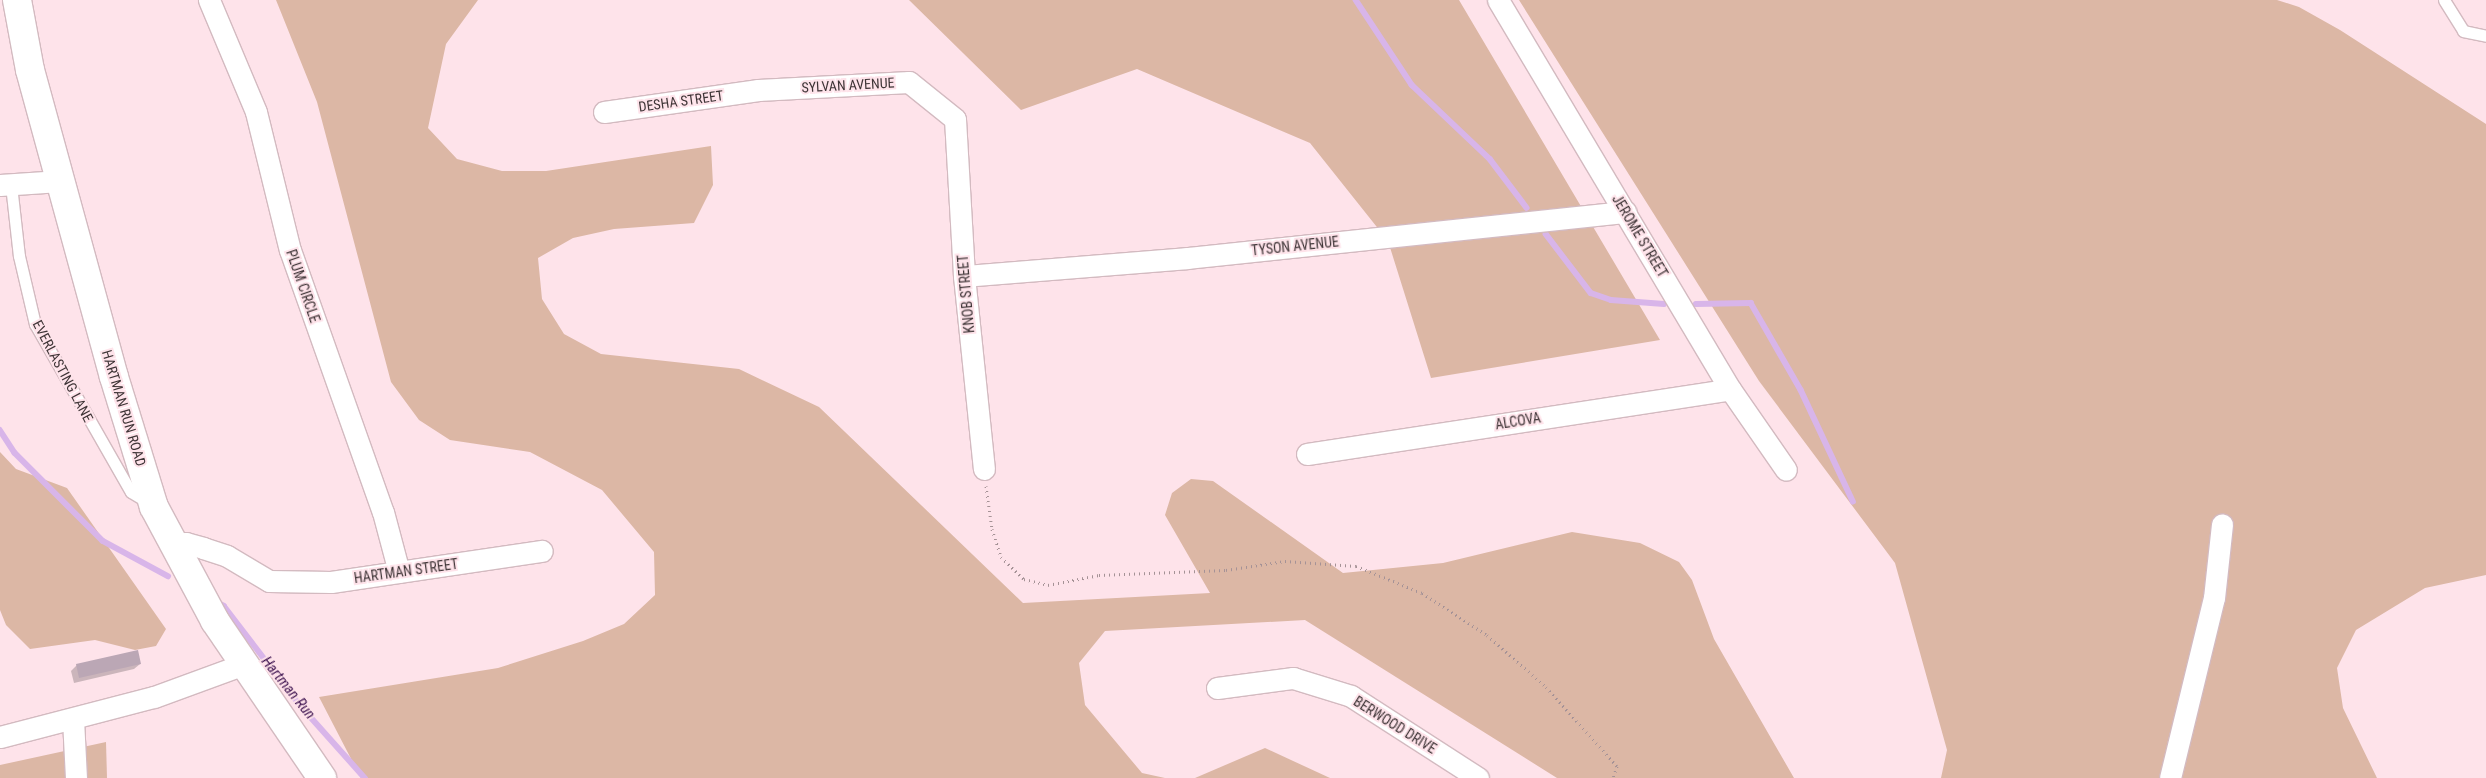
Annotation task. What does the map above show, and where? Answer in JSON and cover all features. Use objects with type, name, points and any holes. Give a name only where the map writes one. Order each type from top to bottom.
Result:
[{"type":"main road","name":"HARTMAN RUN ROAD","points":[[18,0],[30,70],[114,377],[154,507],[174,548],[244,664],[322,778]]},
{"type":"street","name":"PLUM CIRCLE","points":[[209,0],[256,112],[290,250],[383,512],[399,572]]},
{"type":"street","name":"JEROME STREET","points":[[1498,0],[1730,389],[1786,470]]},
{"type":"street","name":"SYLVAN AVENUE","points":[[758,90],[909,82],[955,119]]},
{"type":"street","name":"DESHA STREET","points":[[604,112],[758,90]]},
{"type":"street","name":"KNOB STREET","points":[[955,119],[964,276],[984,469]]},
{"type":"street","points":[[6,185],[60,181]]},
{"type":"street","name":"TYSON AVENUE","points":[[964,276],[1187,258],[1626,212]]},
{"type":"street","name":"ALCOVA","points":[[1307,454],[1730,389]]},
{"type":"street","points":[[2170,778],[2214,598],[2222,524]]},
{"type":"street","name":"HARTMAN STREET","points":[[174,548],[186,544],[227,556],[269,581],[331,582],[542,551]]},
{"type":"street","points":[[0,737],[154,697],[244,664]]},
{"type":"street","name":"BERWOOD DRIVE","points":[[1217,688],[1292,678],[1352,696],[1478,778]]},
{"type":"street","points":[[73,719],[76,778]]},
{"type":"lane","points":[[2444,0],[2463,31],[2486,36]]},
{"type":"lane","name":"EVERLASTING LANE","points":[[6,185],[19,256],[36,324],[131,492],[154,507]]},
{"type":"path","points":[[984,469],[992,529],[1001,557],[1024,579],[1048,585],[1099,575],[1226,570],[1285,562],[1356,566],[1422,593],[1488,635],[1546,688],[1617,766],[1613,778]]},
{"type":"shaded area","points":[[276,0],[478,0],[446,44],[428,128],[457,159],[502,171],[546,171],[711,146],[713,185],[694,223],[614,229],[573,238],[538,258],[542,299],[564,334],[601,354],[739,369],[819,407],[1023,603],[1210,593],[1165,515],[1172,493],[1191,479],[1213,481],[1343,573],[1443,563],[1572,532],[1640,543],[1679,562],[1692,580],[1714,639],[1794,778],[1557,778],[1305,620],[1105,631],[1079,663],[1085,705],[1142,773],[1165,778],[361,778],[319,697],[498,668],[583,641],[624,624],[655,595],[654,552],[602,490],[530,452],[450,440],[419,420],[391,382],[317,102]]},
{"type":"shaded area","points":[[909,0],[1459,0],[1660,340],[1431,378],[1388,241],[1310,143],[1137,69],[1021,110]]},
{"type":"shaded area","points":[[1519,0],[2277,0],[2299,7],[2340,30],[2486,124],[2486,575],[2425,588],[2356,630],[2337,668],[2343,708],[2377,778],[1941,778],[1947,750],[1895,563],[1759,381]]},
{"type":"shaded area","points":[[0,452],[16,469],[67,488],[166,629],[156,646],[135,650],[95,640],[30,649],[6,625],[0,610]]},
{"type":"shaded area","points":[[106,742],[107,778],[0,778],[0,765]]},
{"type":"shaded area","points":[[1265,748],[1330,778],[1195,778]]},
{"type":"building","points":[[138,650],[141,664],[79,678],[76,664]]},
{"type":"waterway","points":[[1356,0],[1412,85],[1490,159],[1527,208]]},
{"type":"waterway","points":[[1546,234],[1591,293],[1611,300],[1664,304]]},
{"type":"waterway","points":[[1696,304],[1751,303],[1801,390],[1853,501]]},
{"type":"waterway","name":"Hartman Run","points":[[0,430],[15,453],[103,541],[168,576]]},
{"type":"waterway","name":"Hartman Run","points":[[217,602],[224,606],[300,705],[365,778]]}]
